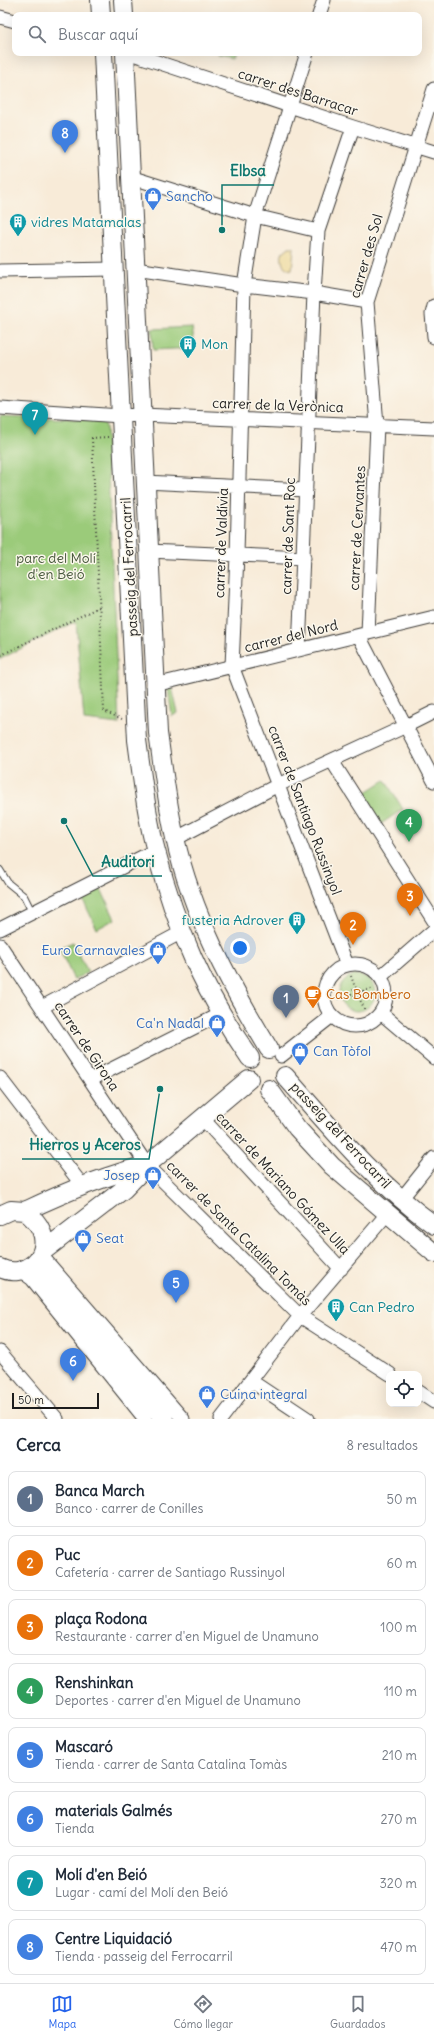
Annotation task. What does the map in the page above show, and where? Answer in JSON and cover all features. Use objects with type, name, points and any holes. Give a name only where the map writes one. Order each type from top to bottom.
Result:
[{"type":"main road","points":[[100,0],[101,12]]},
{"type":"main road","points":[[123,0],[124,12]]},
{"type":"main road","name":"passeig del Ferrocarril","points":[[103,56],[136,726],[144,789],[156,850],[182,932],[196,967],[221,1014],[250,1058]]},
{"type":"main road","name":"passeig del Ferrocarril","points":[[126,56],[130,177],[154,685],[158,733],[175,839],[197,908],[217,958],[240,1002],[275,1053]]},
{"type":"main road","points":[[255,1053],[275,1053],[286,1069],[285,1076],[281,1082],[269,1089],[261,1088],[249,1079],[246,1069],[250,1058],[255,1053]]},
{"type":"main road","name":"passeig del Ferrocarril","points":[[285,1076],[343,1141],[402,1198],[434,1225]]},
{"type":"main road","points":[[0,1268],[7,1272],[36,1264],[124,1189],[147,1164],[249,1079]]},
{"type":"main road","name":"passeig del Ferrocarril","points":[[269,1089],[297,1128],[332,1166],[434,1253]]},
{"type":"main road","points":[[6,1210],[115,1173],[147,1164]]},
{"type":"main road","points":[[115,1173],[123,1179],[124,1189]]},
{"type":"main road","points":[[6,1210],[41,1229],[44,1240],[36,1264]]},
{"type":"main road","points":[[36,1264],[164,1419]]},
{"type":"street","points":[[320,12],[324,0]]},
{"type":"street","points":[[0,17],[12,20]]},
{"type":"street","name":"carrer des Barracar","points":[[139,56],[353,127],[434,152]]},
{"type":"street","name":"carrer de Valdívia","points":[[232,666],[238,555],[244,285],[254,216],[306,56]]},
{"type":"street","name":"carrer des Sol","points":[[377,425],[367,302],[434,89]]},
{"type":"street","name":"carrer de Sant Roc","points":[[299,650],[304,558],[308,423],[318,231],[353,127]]},
{"type":"street","points":[[130,177],[254,216],[318,231]]},
{"type":"street","points":[[0,271],[114,269]]},
{"type":"street","points":[[135,269],[244,285],[314,293],[367,302]]},
{"type":"street","points":[[434,306],[432,314],[434,337]]},
{"type":"street","name":"carrer de la Verònica","points":[[0,408],[121,416],[142,415],[434,428]]},
{"type":"street","name":"carrer de Cervantes","points":[[363,634],[377,425]]},
{"type":"street","points":[[145,482],[306,490]]},
{"type":"street","points":[[148,551],[304,558]]},
{"type":"street","name":"carrer del Nord","points":[[154,685],[434,617]]},
{"type":"street","points":[[363,634],[406,726],[434,781]]},
{"type":"street","name":"carrer de Santiago Russinyol","points":[[232,666],[349,970]]},
{"type":"street","points":[[175,839],[278,785],[332,762],[434,712]]},
{"type":"street","points":[[332,762],[434,922]]},
{"type":"street","points":[[0,929],[156,850]]},
{"type":"street","points":[[377,982],[434,930]]},
{"type":"street","points":[[42,1008],[182,932]]},
{"type":"street","name":"carrer de Girona","points":[[0,946],[147,1164]]},
{"type":"street","points":[[365,966],[377,982],[386,995],[380,1013],[374,1020],[357,1026],[339,1022],[332,1016],[326,1007],[324,997],[325,986],[330,977],[338,970],[349,970],[365,966]]},
{"type":"street","points":[[380,1013],[434,1058]]},
{"type":"street","points":[[90,1080],[221,1014]]},
{"type":"street","points":[[275,1053],[332,1016]]},
{"type":"street","points":[[0,1078],[82,1185]]},
{"type":"street","name":"carrer de Mariano Gómez Ulla","points":[[202,1118],[341,1269]]},
{"type":"street","points":[[402,1198],[434,1158]]},
{"type":"street","name":"carrer de Santa Catalina Tomàs","points":[[147,1164],[300,1316],[386,1371]]},
{"type":"street","points":[[221,1419],[300,1316],[387,1214]]},
{"type":"street","points":[[36,1264],[32,1279],[141,1418]]},
{"type":"street","points":[[36,1264],[183,1419]]},
{"type":"street","points":[[0,1352],[58,1419]]},
{"type":"street","points":[[251,1381],[308,1419]]},
{"type":"street","points":[[422,1394],[434,1402]]},
{"type":"lane","points":[[0,870],[8,884],[24,896],[32,912]]},
{"type":"path","points":[[122,437],[92,438],[104,711],[136,726]]},
{"type":"path","points":[[1,655],[100,607]]},
{"type":"path","points":[[349,970],[355,987],[363,991]]},
{"type":"path","points":[[359,998],[363,991],[377,982]]},
{"type":"path","points":[[339,999],[351,994],[355,987]]},
{"type":"path","points":[[351,994],[359,998],[365,1010]]},
{"type":"green space","points":[[218,56],[233,56],[232,59]]},
{"type":"green space","points":[[192,327],[195,348],[153,350],[152,329]]},
{"type":"green space","name":"parc del Molí d'en Beió","points":[[0,416],[100,420],[106,426],[119,724],[84,720],[76,621],[0,659]]},
{"type":"green space","points":[[172,687],[178,713],[172,716],[168,689]]},
{"type":"green space","points":[[385,780],[403,809],[381,824],[363,794]]},
{"type":"green space","points":[[101,889],[115,919],[97,929],[82,898]]},
{"type":"green space","points":[[73,942],[88,972],[74,980],[59,948]]},
{"type":"green space","points":[[361,975],[370,980],[374,986],[374,1000],[370,1006],[361,1011],[353,1011],[344,1006],[340,1000],[339,989],[344,980],[350,976]]},
{"type":"sand","points":[[289,247],[294,247],[292,270],[284,266],[282,259],[282,253]]},
{"type":"place","name":"Centre Liquidació","points":[[65,153]]},
{"type":"place","name":"Sancho","points":[[153,211]]},
{"type":"place","name":"Elbsa","points":[[222,230]]},
{"type":"place","name":"vidres Matamalas","points":[[18,237]]},
{"type":"place","name":"Mon","points":[[188,359]]},
{"type":"place","name":"Molí d'en Beió","points":[[35,435]]},
{"type":"place","name":"Auditori","points":[[64,821]]},
{"type":"place","name":"Renshinkan","points":[[409,842]]},
{"type":"place","name":"plaça Rodona","points":[[410,916]]},
{"type":"place","name":"fusteria Adrover","points":[[297,935]]},
{"type":"place","name":"Puc","points":[[353,945]]},
{"type":"place","name":"Euro Carnavales","points":[[158,965]]},
{"type":"place","name":"Cas Bombero","points":[[313,1009]]},
{"type":"place","name":"Banca March","points":[[286,1018]]},
{"type":"place","name":"Ca'n Nadal","points":[[217,1038]]},
{"type":"place","name":"Can Tòfol","points":[[300,1066]]},
{"type":"place","name":"Hierros y Aceros","points":[[160,1089]]},
{"type":"place","name":"Josep","points":[[153,1190]]},
{"type":"place","name":"Seat","points":[[83,1253]]},
{"type":"place","name":"Mascaró","points":[[176,1303]]},
{"type":"place","name":"Can Pedro","points":[[336,1322]]},
{"type":"place","name":"materials Galmés","points":[[73,1381]]},
{"type":"place","name":"Cuina integral","points":[[207,1409]]}]
